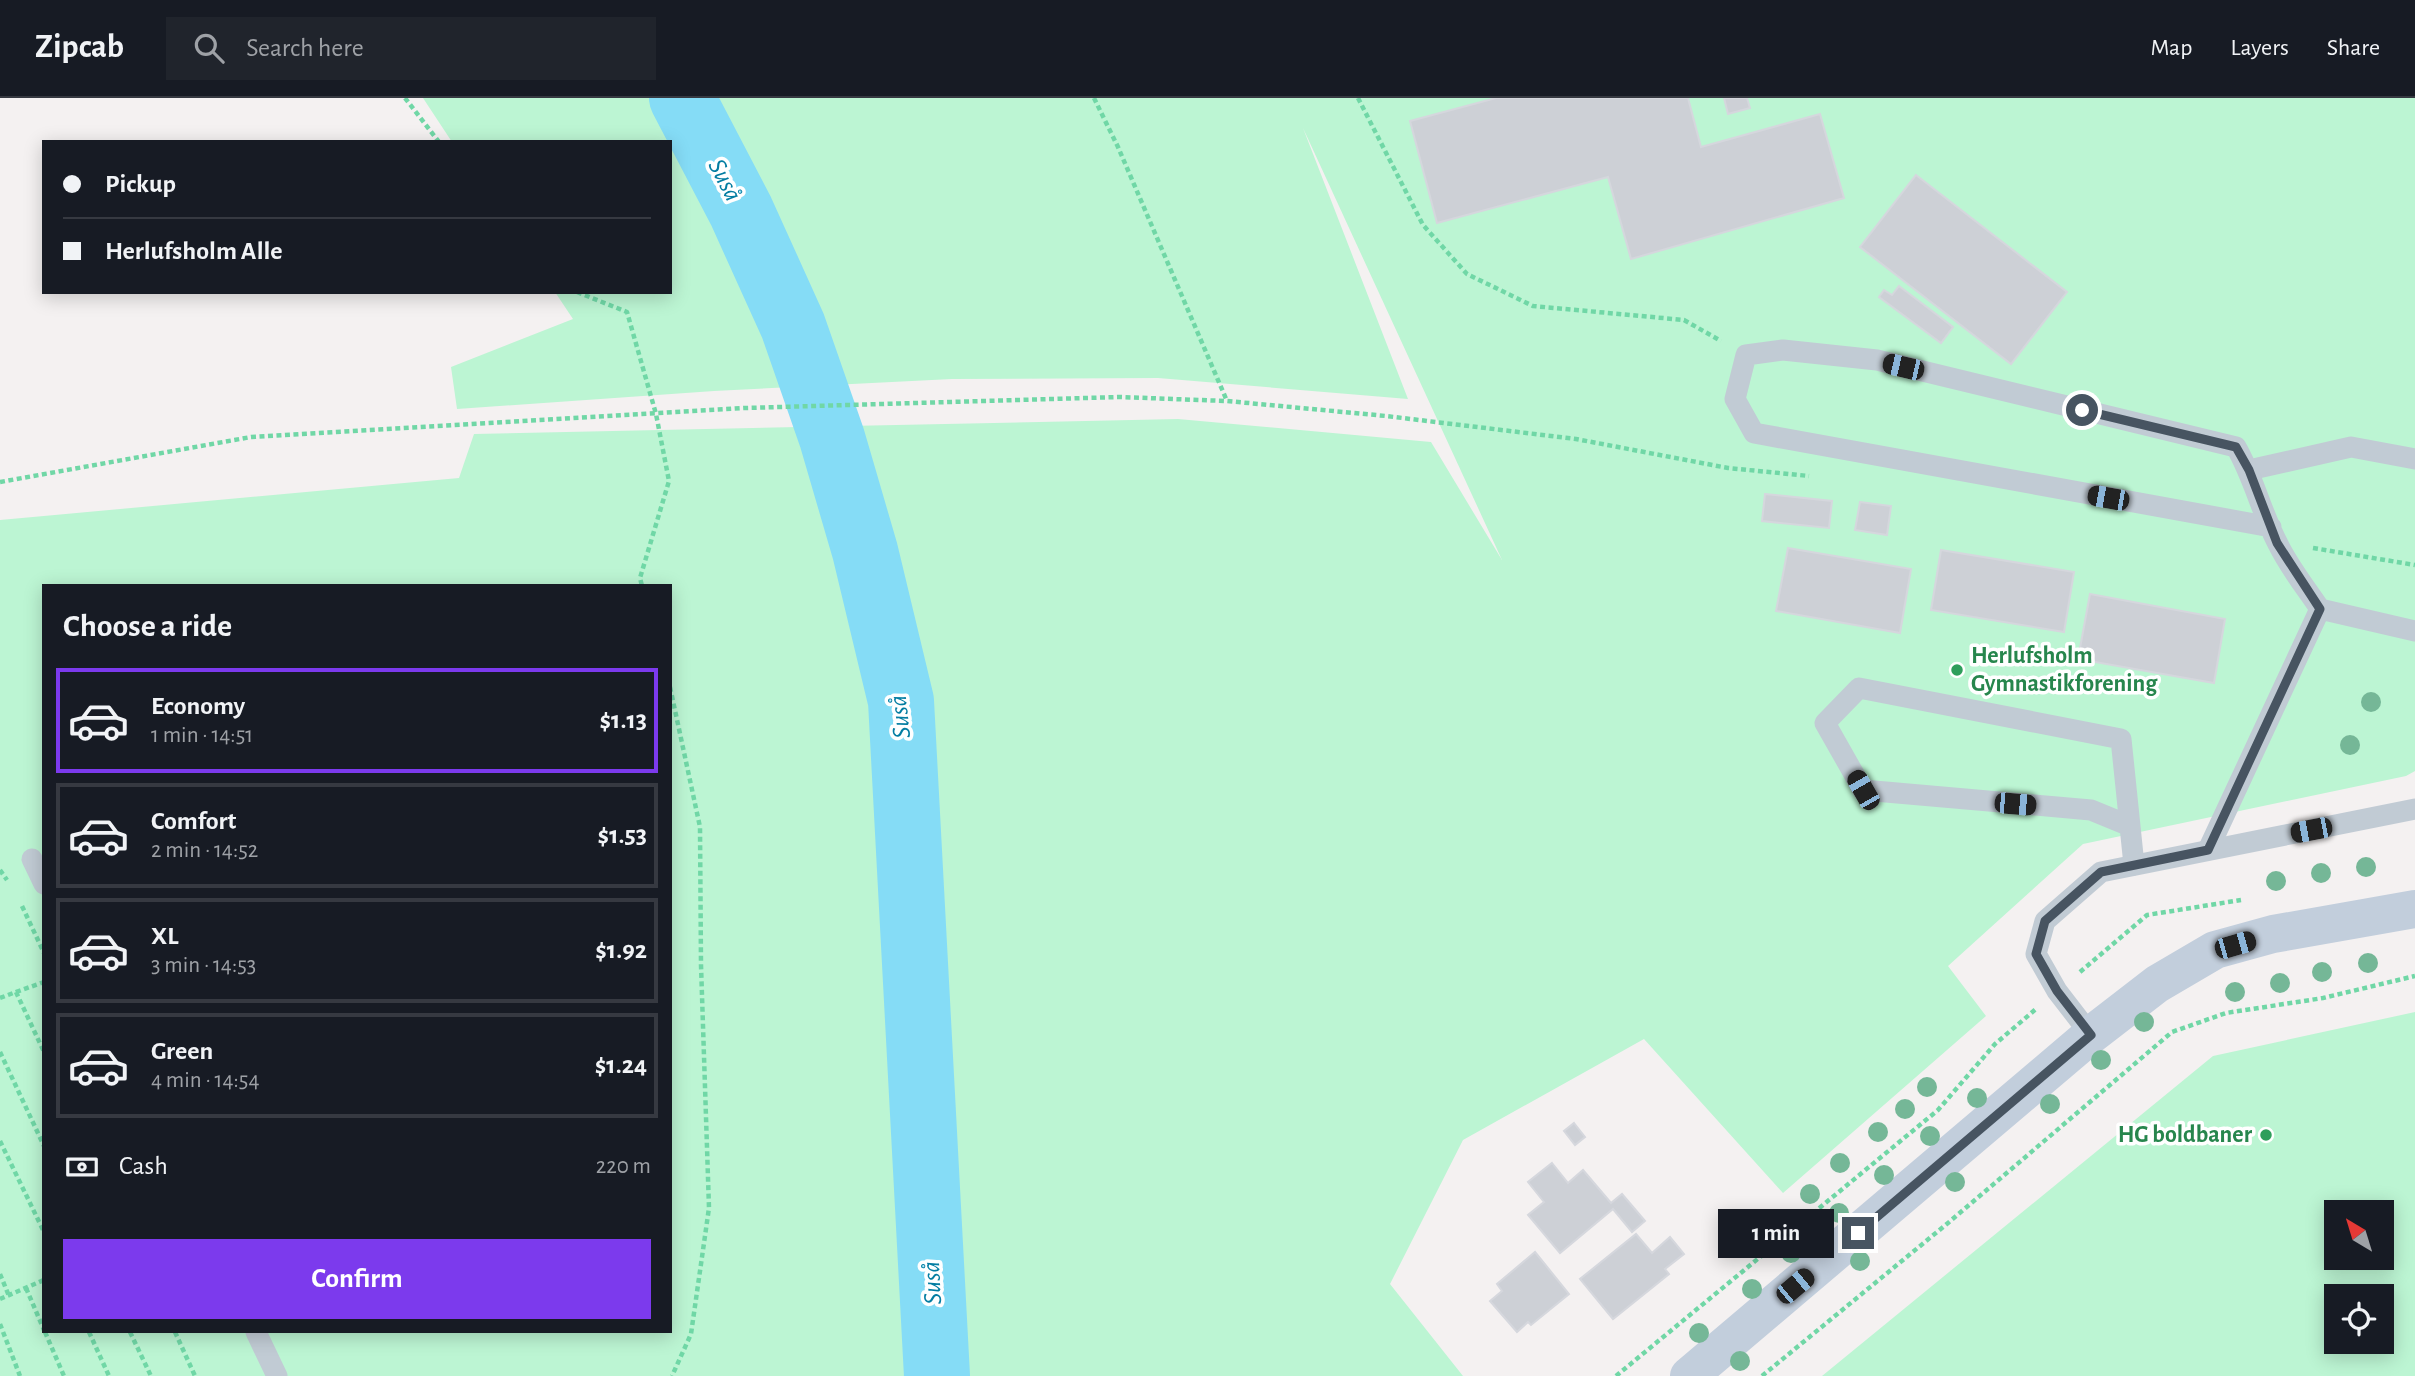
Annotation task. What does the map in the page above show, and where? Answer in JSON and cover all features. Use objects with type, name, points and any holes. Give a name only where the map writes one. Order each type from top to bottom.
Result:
[{"type":"street","points":[[1689,1376],[2091,1035],[2157,984],[2215,950],[2273,934],[2415,909]]},
{"type":"lane","points":[[2274,535],[1754,433],[1735,399],[1746,355],[1783,350],[1877,360],[2236,447],[2249,470],[2274,535],[2320,609],[2415,631]]},
{"type":"lane","points":[[2249,470],[2351,447],[2415,459]]},
{"type":"lane","points":[[2208,850],[2320,609]]},
{"type":"lane","points":[[2130,826],[2091,810],[1863,790],[1825,723],[1858,688],[2120,739],[2130,826],[2134,865]]},
{"type":"lane","points":[[2091,1035],[2057,991],[2036,954],[2045,921],[2101,872],[2415,809]]},
{"type":"lane","points":[[32,859],[42,880]]},
{"type":"lane","points":[[256,1333],[277,1376]]},
{"type":"path","points":[[405,98],[437,140]]},
{"type":"path","points":[[1094,98],[1118,147],[1227,401]]},
{"type":"path","points":[[1358,98],[1423,225],[1467,274],[1533,306],[1684,320],[1746,355]]},
{"type":"path","points":[[582,294],[627,312],[656,414],[669,481],[640,579],[641,584]]},
{"type":"path","points":[[0,482],[251,438],[745,408],[1119,397],[1227,401],[1576,439],[1728,468],[1821,477]]},
{"type":"path","points":[[2274,535],[2415,565]]},
{"type":"path","points":[[671,1376],[691,1334],[709,1208],[701,965],[700,827],[672,696]]},
{"type":"path","points":[[0,870],[8,882]]},
{"type":"path","points":[[20,903],[42,949]]},
{"type":"path","points":[[1762,1376],[1948,1223],[2172,1032],[2226,1013],[2323,999],[2415,976]]},
{"type":"path","points":[[0,998],[42,983]]},
{"type":"path","points":[[1616,1376],[1938,1110],[1995,1044],[2057,991]]},
{"type":"path","points":[[16,992],[42,1048]]},
{"type":"path","points":[[0,1052],[42,1142]]},
{"type":"path","points":[[0,1141],[42,1229]]},
{"type":"path","points":[[0,1274],[9,1296]]},
{"type":"path","points":[[0,1299],[42,1281]]},
{"type":"path","points":[[26,1288],[42,1326]]},
{"type":"path","points":[[0,1324],[20,1376]]},
{"type":"path","points":[[45,1333],[64,1376]]},
{"type":"path","points":[[89,1333],[109,1376]]},
{"type":"path","points":[[130,1333],[151,1376]]},
{"type":"path","points":[[175,1333],[195,1376]]},
{"type":"green space","points":[[423,98],[2415,98],[2415,771],[2406,776],[2083,844],[1948,966],[1986,1016],[1783,1193],[1644,1039],[1463,1140],[1390,1284],[1463,1376],[0,1376],[0,520],[459,478],[474,434],[1178,419],[1431,442],[1502,560],[1303,128],[1408,399],[1158,378],[952,379],[714,391],[457,409],[451,367],[573,319],[556,294],[672,294],[672,140],[451,140]]},
{"type":"green space","name":"HG boldbaner","points":[[2415,1012],[2415,1376],[1822,1376],[2213,1056]]},
{"type":"building","points":[[1496,98],[1688,98],[1701,147],[1820,114],[1844,198],[1631,259],[1608,177],[1437,223],[1410,121]]},
{"type":"building","points":[[1724,98],[1747,98],[1750,108],[1728,114]]},
{"type":"building","points":[[1916,175],[2067,292],[2011,364],[1860,247]]},
{"type":"building","points":[[1899,286],[1953,327],[1941,343],[1879,297],[1884,290],[1892,295]]},
{"type":"building","points":[[1765,494],[1832,501],[1829,528],[1762,521]]},
{"type":"building","points":[[1860,502],[1891,506],[1887,535],[1855,530]]},
{"type":"building","points":[[1788,548],[1911,569],[1900,633],[1776,611]]},
{"type":"building","points":[[1941,550],[2074,572],[2064,632],[1931,610]]},
{"type":"building","points":[[2090,594],[2225,619],[2214,683],[2078,659]]},
{"type":"building","points":[[1574,1123],[1585,1137],[1575,1145],[1564,1131]]},
{"type":"building","points":[[1552,1163],[1568,1183],[1583,1170],[1611,1203],[1622,1194],[1645,1221],[1632,1232],[1613,1209],[1560,1253],[1528,1215],[1544,1202],[1528,1182]]},
{"type":"building","points":[[1636,1234],[1652,1253],[1670,1237],[1684,1254],[1665,1269],[1669,1274],[1613,1319],[1580,1279]]},
{"type":"building","points":[[1535,1252],[1569,1294],[1531,1325],[1528,1322],[1517,1332],[1490,1301],[1502,1291],[1497,1284]]},
{"type":"waterway","name":"Suså","points":[[682,98],[741,211],[793,326],[832,438],[865,551],[901,701],[937,1376]]},
{"type":"place","name":"Herlufsholm Gymnastikforening","points":[[1957,670]]},
{"type":"place","name":"HG boldbaner","points":[[2266,1135]]},
{"type":"route","points":[[1858,1233],[2091,1035],[2057,991],[2036,954],[2045,921],[2101,872],[2208,850],[2320,609],[2277,543],[2249,470],[2236,447],[2082,410]]}]
